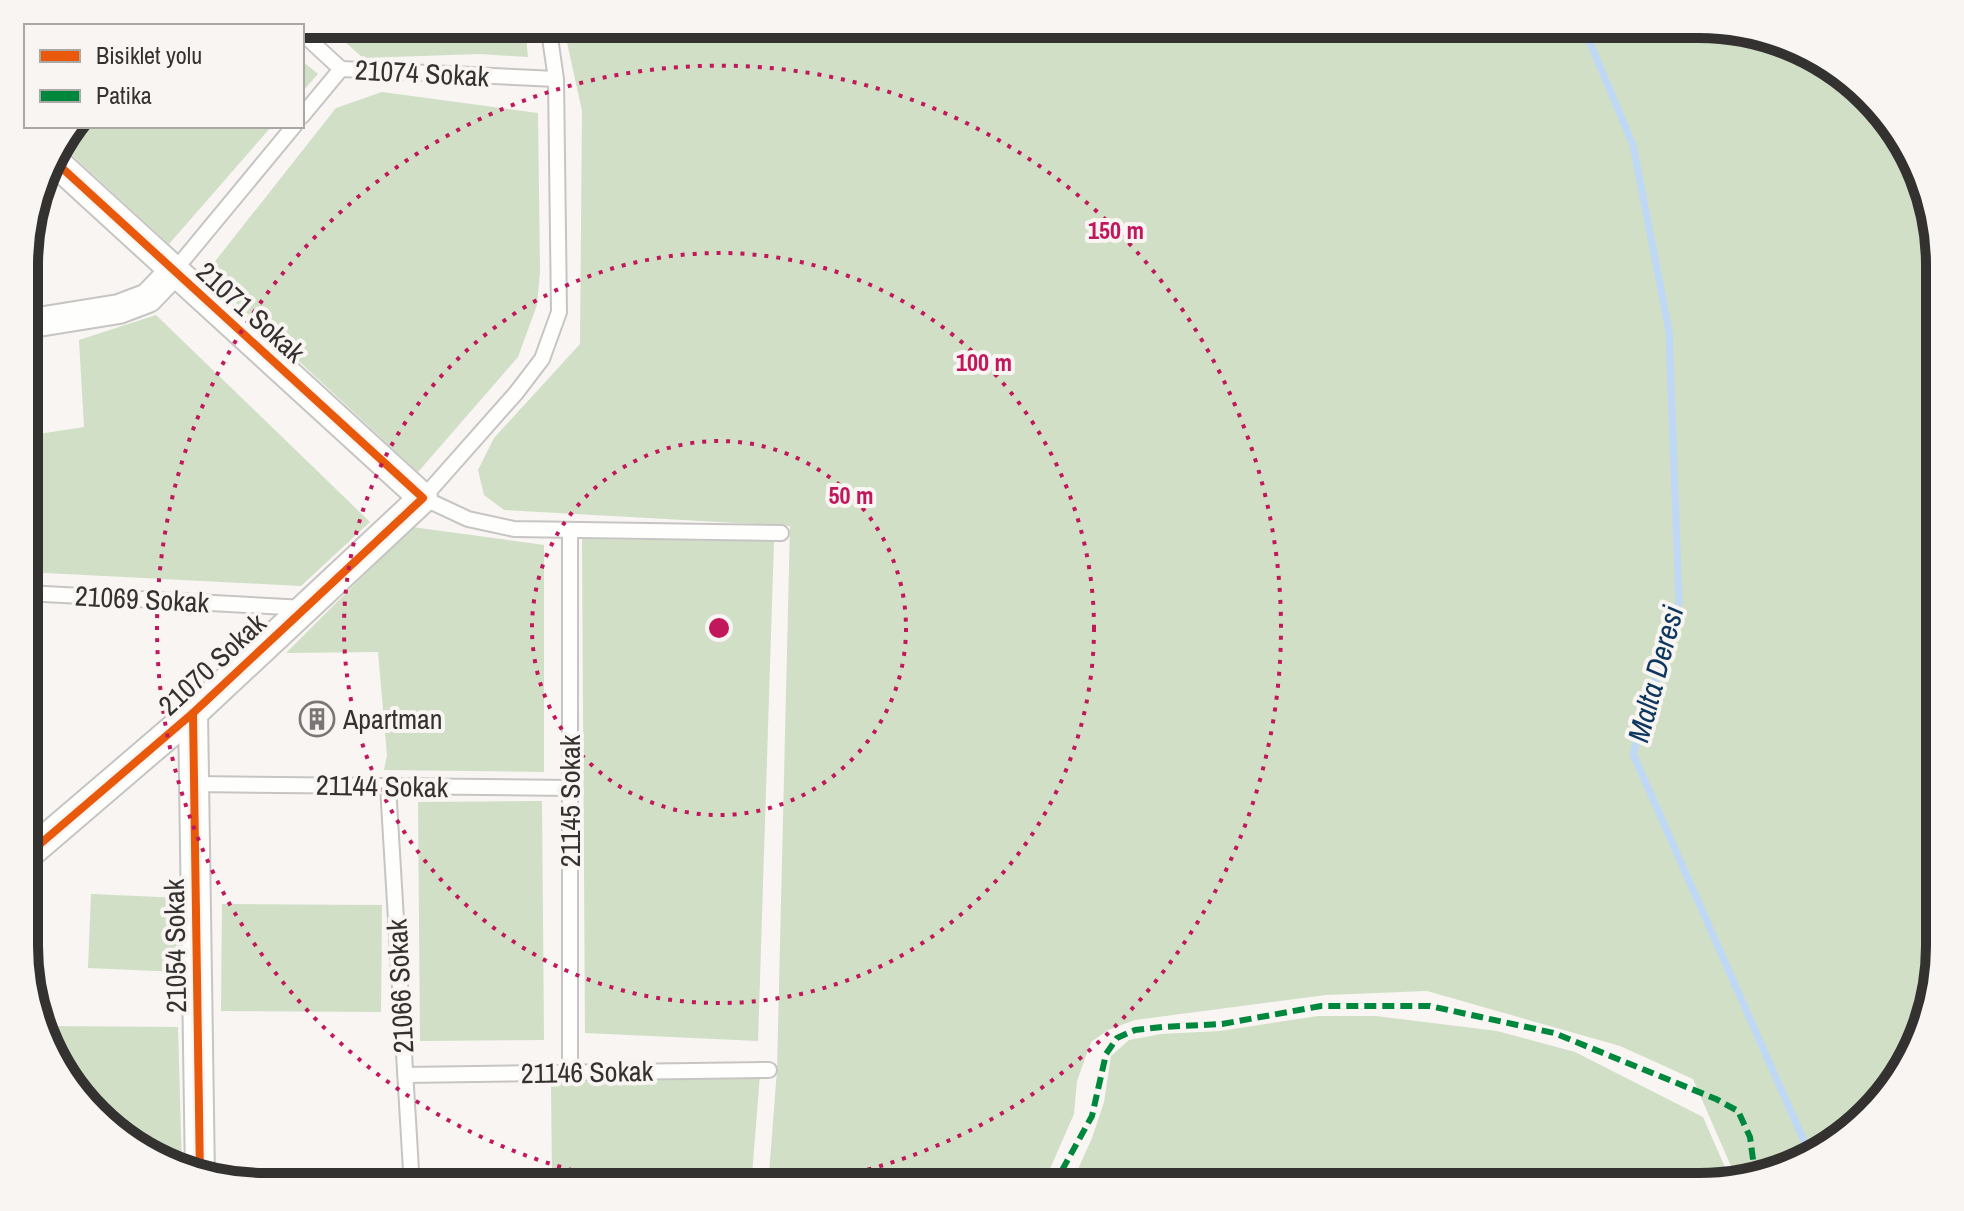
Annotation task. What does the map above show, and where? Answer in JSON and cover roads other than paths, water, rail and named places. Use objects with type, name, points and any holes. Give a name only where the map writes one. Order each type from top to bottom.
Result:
[{"type":"street","name":"21071 Sokak","points":[[60,167],[423,498]]},
{"type":"street","points":[[38,322],[119,309],[148,298],[174,271]]},
{"type":"street","name":"21070 Sokak","points":[[38,846],[193,713],[423,498]]},
{"type":"street","name":"21054 Sokak","points":[[193,713],[200,1163]]},
{"type":"lane","name":"21074 Sokak","points":[[307,38],[341,69],[556,79]]},
{"type":"lane","name":"21070 Sokak","points":[[423,498],[542,359],[559,312],[556,79],[550,38]]},
{"type":"lane","points":[[304,114],[341,69]]},
{"type":"lane","points":[[174,271],[292,128]]},
{"type":"lane","name":"21071 Sokak","points":[[423,498],[468,519],[514,529],[781,533]]},
{"type":"lane","name":"21145 Sokak","points":[[570,530],[570,1073]]},
{"type":"lane","name":"21069 Sokak","points":[[38,594],[305,608]]},
{"type":"lane","name":"21144 Sokak","points":[[194,784],[570,788]]},
{"type":"lane","name":"21066 Sokak","points":[[388,786],[411,1173]]},
{"type":"lane","name":"21146 Sokak","points":[[405,1075],[769,1070]]},
{"type":"waterway","name":"Malta Deresi","points":[[1588,38],[1633,145],[1669,331],[1679,602],[1633,754],[1806,1146]]},
{"type":"place","name":"Apartman","points":[[317,719]]}]
